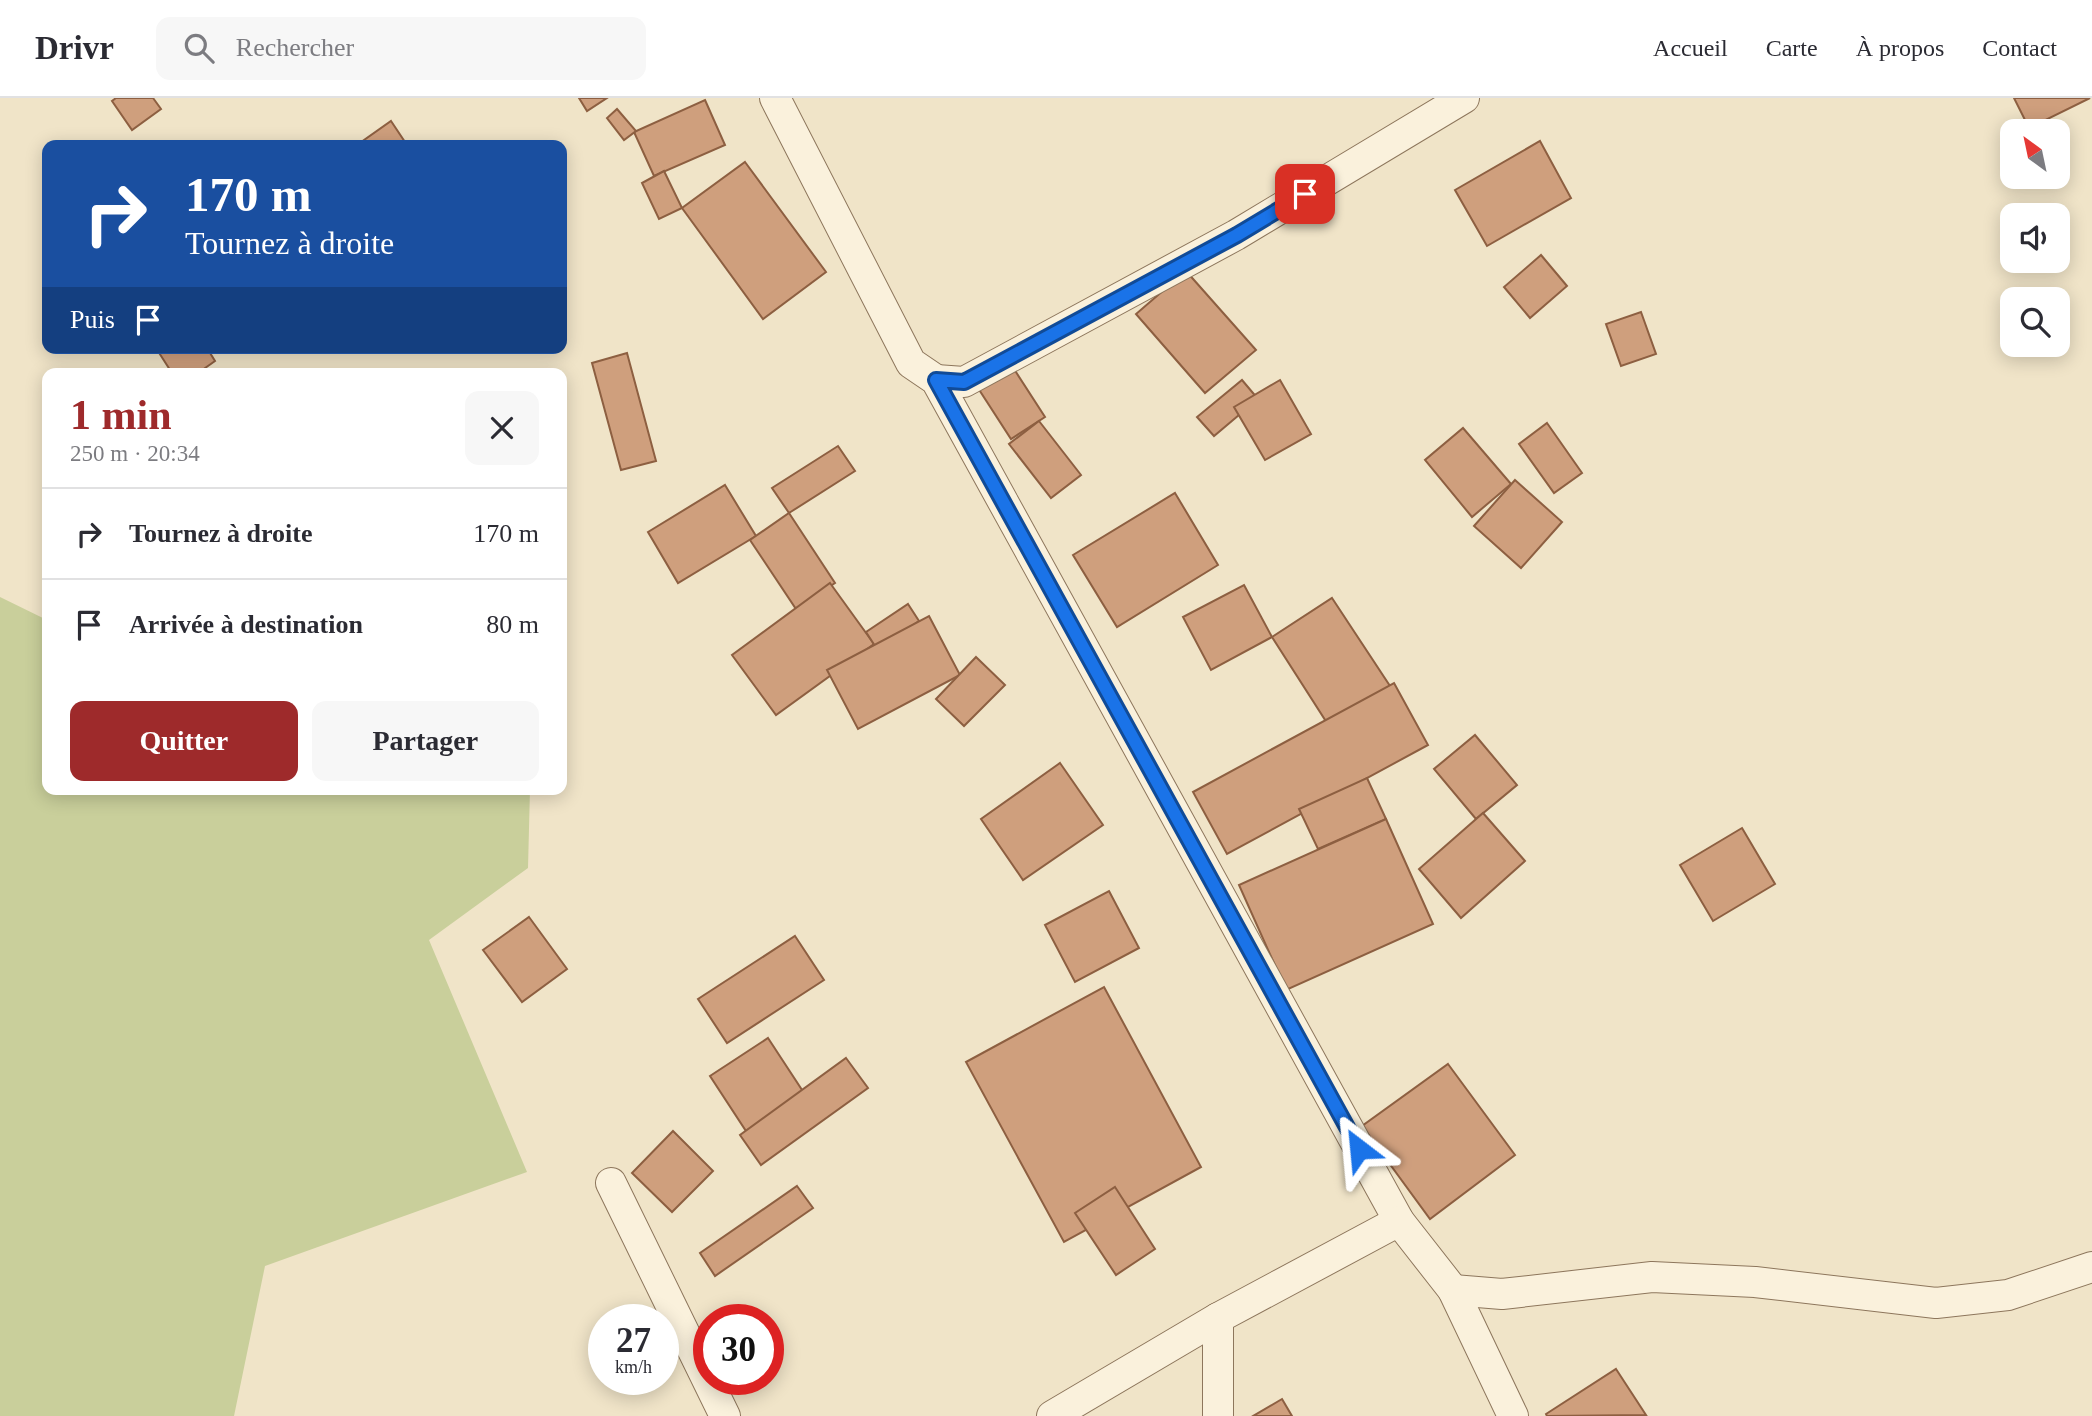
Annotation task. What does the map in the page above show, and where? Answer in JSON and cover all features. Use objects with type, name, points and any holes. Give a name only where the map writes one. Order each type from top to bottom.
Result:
[{"type":"street","points":[[775,98],[911,363],[936,380],[1399,1221],[1453,1290],[1513,1416]]},
{"type":"street","points":[[936,380],[964,382],[976,376],[1237,235],[1464,98]]},
{"type":"street","points":[[611,1183],[725,1416]]},
{"type":"street","points":[[1052,1416],[1218,1318],[1399,1221]]},
{"type":"street","points":[[1453,1290],[1502,1294],[1652,1278],[1755,1282],[1936,1303],[2008,1295],[2092,1267]]},
{"type":"street","points":[[1218,1318],[1218,1416]]},
{"type":"green space","points":[[0,597],[42,618],[42,795],[530,795],[528,868],[429,940],[527,1172],[265,1266],[234,1416],[0,1416]]},
{"type":"building","points":[[116,98],[153,98],[161,109],[132,130],[112,101]]},
{"type":"building","points":[[579,98],[607,98],[587,111]]},
{"type":"building","points":[[2014,98],[2090,98],[2047,119],[2024,119]]},
{"type":"building","points":[[705,100],[725,145],[654,176],[634,132]]},
{"type":"building","points":[[617,109],[636,131],[624,140],[607,118]]},
{"type":"building","points":[[391,121],[404,140],[364,140]]},
{"type":"building","points":[[1540,141],[1571,198],[1487,246],[1455,190]]},
{"type":"building","points":[[745,162],[826,272],[763,319],[682,208]]},
{"type":"building","points":[[664,171],[682,208],[659,219],[642,183]]},
{"type":"building","points":[[1541,255],[1567,286],[1530,318],[1504,287]]},
{"type":"building","points":[[1186,271],[1256,350],[1205,393],[1136,314]]},
{"type":"building","points":[[1641,312],[1656,354],[1621,366],[1606,324]]},
{"type":"building","points":[[627,353],[656,461],[621,470],[592,363]]},
{"type":"building","points":[[160,354],[211,354],[215,361],[205,368],[169,368]]},
{"type":"building","points":[[1012,366],[1045,417],[1011,439],[978,388]]},
{"type":"building","points":[[1242,380],[1258,399],[1214,436],[1197,417]]},
{"type":"building","points":[[1280,380],[1311,434],[1265,460],[1234,407]]},
{"type":"building","points":[[1039,421],[1081,475],[1051,498],[1009,444]]},
{"type":"building","points":[[1547,423],[1582,473],[1554,493],[1519,444]]},
{"type":"building","points":[[1463,428],[1511,484],[1472,517],[1425,460]]},
{"type":"building","points":[[838,446],[855,471],[789,513],[772,488]]},
{"type":"building","points":[[1515,480],[1562,522],[1521,568],[1474,526]]},
{"type":"building","points":[[725,485],[756,536],[678,583],[648,532]]},
{"type":"building","points":[[1175,493],[1218,565],[1117,627],[1073,555]]},
{"type":"building","points":[[789,513],[835,583],[796,609],[750,540]]},
{"type":"building","points":[[830,583],[874,644],[776,715],[732,655]]},
{"type":"building","points":[[1244,585],[1272,637],[1211,670],[1183,617]]},
{"type":"building","points":[[1332,598],[1390,686],[1329,726],[1272,637]]},
{"type":"building","points":[[908,604],[919,621],[877,649],[866,632]]},
{"type":"building","points":[[929,616],[960,675],[858,729],[827,670]]},
{"type":"building","points":[[976,657],[1005,685],[964,726],[936,699]]},
{"type":"building","points":[[1394,683],[1428,745],[1227,854],[1193,792]]},
{"type":"building","points":[[1475,735],[1517,785],[1476,819],[1434,769]]},
{"type":"building","points":[[1060,763],[1103,825],[1023,880],[981,819]]},
{"type":"building","points":[[1367,778],[1386,819],[1318,849],[1299,809]]},
{"type":"building","points":[[1483,813],[1525,861],[1461,918],[1419,869]]},
{"type":"building","points":[[1386,819],[1433,924],[1286,990],[1239,885]]},
{"type":"building","points":[[1742,828],[1775,884],[1713,921],[1680,865]]},
{"type":"building","points":[[1109,891],[1139,948],[1075,982],[1045,925]]},
{"type":"building","points":[[529,917],[567,969],[522,1002],[483,950]]},
{"type":"building","points":[[795,936],[824,980],[727,1043],[698,999]]},
{"type":"building","points":[[1104,987],[1201,1167],[1064,1242],[966,1062]]},
{"type":"building","points":[[768,1038],[804,1093],[746,1131],[710,1076]]},
{"type":"building","points":[[846,1058],[868,1088],[761,1165],[740,1135]]},
{"type":"building","points":[[1448,1064],[1515,1155],[1430,1219],[1362,1126]]},
{"type":"building","points":[[673,1131],[713,1171],[672,1212],[632,1173]]},
{"type":"building","points":[[797,1186],[813,1208],[715,1276],[700,1253]]},
{"type":"building","points":[[1115,1187],[1155,1249],[1116,1275],[1075,1213]]},
{"type":"building","points":[[1616,1369],[1646,1415],[1547,1416],[1546,1414]]},
{"type":"building","points":[[1282,1399],[1292,1416],[1253,1416]]},
{"type":"route","points":[[1305,194],[1237,235],[964,382],[936,380],[1359,1149]]}]
